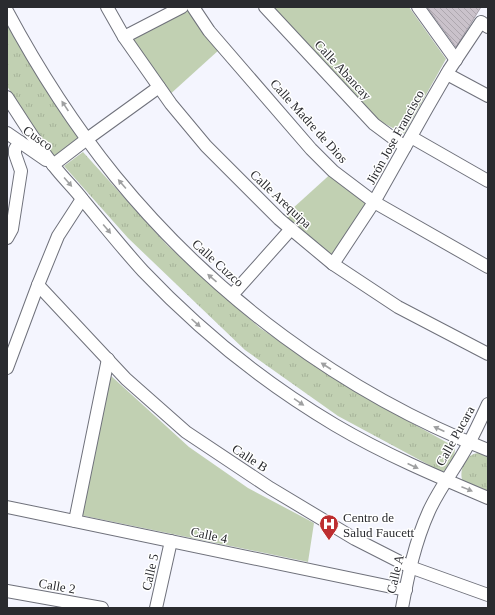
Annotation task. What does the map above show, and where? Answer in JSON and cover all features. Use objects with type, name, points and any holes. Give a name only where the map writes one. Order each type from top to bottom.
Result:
[{"type":"street","name":"Calle Arequipa","points":[[107,7],[124,37],[159,87],[206,146],[273,214],[333,264],[398,307],[488,354]]},
{"type":"street","points":[[124,37],[182,7]]},
{"type":"street","name":"Calle Madre de Dios","points":[[193,7],[209,31],[333,171],[374,202],[488,267]]},
{"type":"street","name":"Calle Abancay","points":[[265,7],[374,124],[488,181]]},
{"type":"street","points":[[418,7],[456,60]]},
{"type":"street","name":"Calle Cuzco","points":[[7,11],[50,85],[87,139],[115,176],[148,214],[197,264],[274,329],[344,378],[425,422],[469,443],[488,450]]},
{"type":"street","name":"Jirón Jose Francisco","points":[[333,264],[374,202],[447,74],[456,60],[484,25]]},
{"type":"street","points":[[447,74],[488,96]]},
{"type":"street","points":[[53,165],[159,87]]},
{"type":"street","points":[[7,97],[53,165],[122,247],[164,292],[209,335],[258,374],[309,409],[349,433],[390,455],[488,498]]},
{"type":"street","points":[[7,118],[22,120]]},
{"type":"street","name":"Cusco","points":[[7,133],[53,165]]},
{"type":"street","points":[[7,238],[12,229],[21,171],[15,154],[15,149],[20,142]]},
{"type":"street","points":[[7,368],[58,236],[82,199]]},
{"type":"street","points":[[232,295],[292,229]]},
{"type":"street","name":"Calle B","points":[[38,285],[128,380],[186,432],[277,492],[355,539],[410,567],[488,595]]},
{"type":"street","points":[[75,521],[108,359]]},
{"type":"street","name":"Calle Pucara","points":[[446,480],[469,443],[488,404]]},
{"type":"street","name":"Calle A","points":[[402,608],[410,567],[418,540],[430,511],[446,480]]},
{"type":"street","name":"Calle 4","points":[[7,507],[406,590]]},
{"type":"street","name":"Calle 5","points":[[156,608],[171,541]]},
{"type":"street","name":"Calle 2","points":[[7,591],[102,608]]},
{"type":"green space","points":[[189,7],[220,49],[167,97],[127,38]]},
{"type":"green space","points":[[273,7],[409,7],[446,59],[404,134],[376,119]]},
{"type":"green space","points":[[7,18],[82,138],[54,160],[7,86]]},
{"type":"green space","points":[[83,152],[167,245],[260,328],[354,391],[455,447],[454,458],[451,464],[442,472],[338,416],[245,350],[128,238],[64,166]]},
{"type":"green space","points":[[335,170],[376,197],[335,264],[281,219]]},
{"type":"green space","points":[[109,374],[189,447],[248,488],[314,523],[308,562],[80,515]]},
{"type":"green space","points":[[478,453],[488,457],[488,491],[463,482],[461,473],[466,460],[473,454]]},
{"type":"building","points":[[427,7],[481,7],[456,47]]},
{"type":"place","name":"Centro de Salud Faucett","points":[[329,541]]}]
